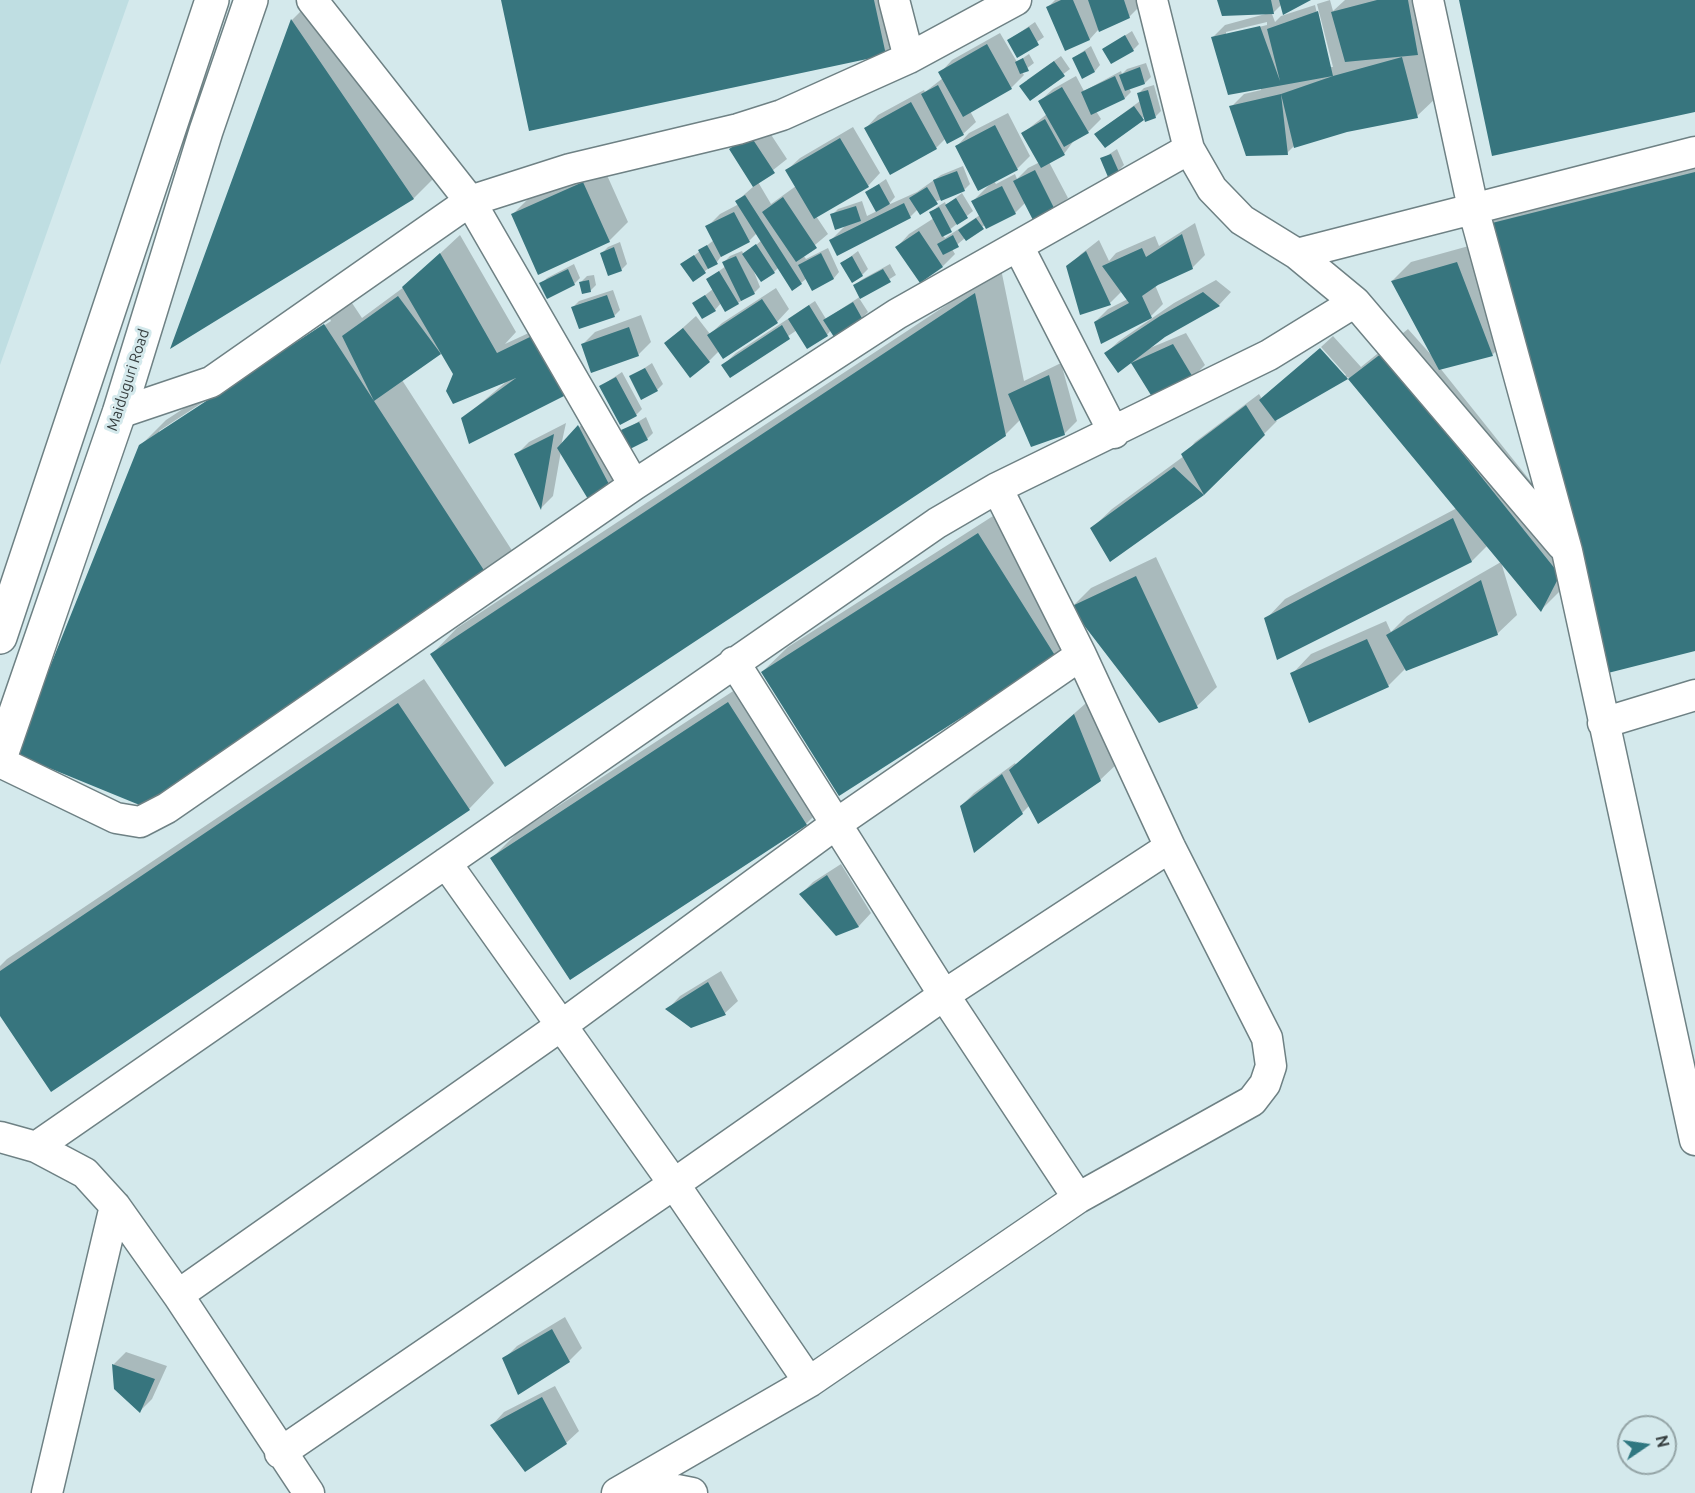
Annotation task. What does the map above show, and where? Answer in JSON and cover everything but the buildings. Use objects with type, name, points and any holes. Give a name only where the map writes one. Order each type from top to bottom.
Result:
[{"type":"highway","points":[[0,636],[212,0]]},
{"type":"highway","name":"Maiduguri Road","points":[[0,760],[119,413],[206,131],[251,0]]},
{"type":"street","points":[[312,0],[470,201],[634,485]]},
{"type":"street","points":[[894,0],[909,58]]},
{"type":"street","points":[[119,413],[211,382],[470,201],[570,169],[738,129],[782,115],[909,58],[1016,0]]},
{"type":"street","points":[[1152,0],[1189,149],[1212,189],[1242,220],[1297,254],[1355,302],[1566,551]]},
{"type":"street","points":[[1428,0],[1473,207],[1566,551],[1695,1140]]},
{"type":"street","points":[[0,760],[116,818],[140,822],[167,808],[634,485],[897,314],[1189,149]]},
{"type":"street","points":[[1297,254],[1473,207],[1695,152]]},
{"type":"street","points":[[1018,246],[1114,433]]},
{"type":"street","points":[[36,1147],[937,523],[997,488],[1269,356],[1355,302]]},
{"type":"street","points":[[618,1493],[809,1382],[1078,1198],[1252,1101],[1265,1084],[1271,1066],[1267,1038],[1170,847],[1081,655],[997,488]]},
{"type":"street","points":[[178,1295],[562,1025],[836,824],[1081,655]]},
{"type":"street","points":[[734,662],[944,995],[1078,1198]]},
{"type":"street","points":[[1603,723],[1695,695]]},
{"type":"street","points":[[280,1453],[674,1184],[944,995],[1170,847]]},
{"type":"street","points":[[446,863],[674,1184],[809,1382]]},
{"type":"street","points":[[0,1137],[36,1147],[85,1173],[115,1206],[178,1295],[280,1453],[309,1493]]},
{"type":"street","points":[[47,1493],[115,1206]]},
{"type":"street","points":[[618,1493],[677,1490],[692,1493]]},
{"type":"shaded area","points":[[0,0],[129,0],[0,365]]}]
